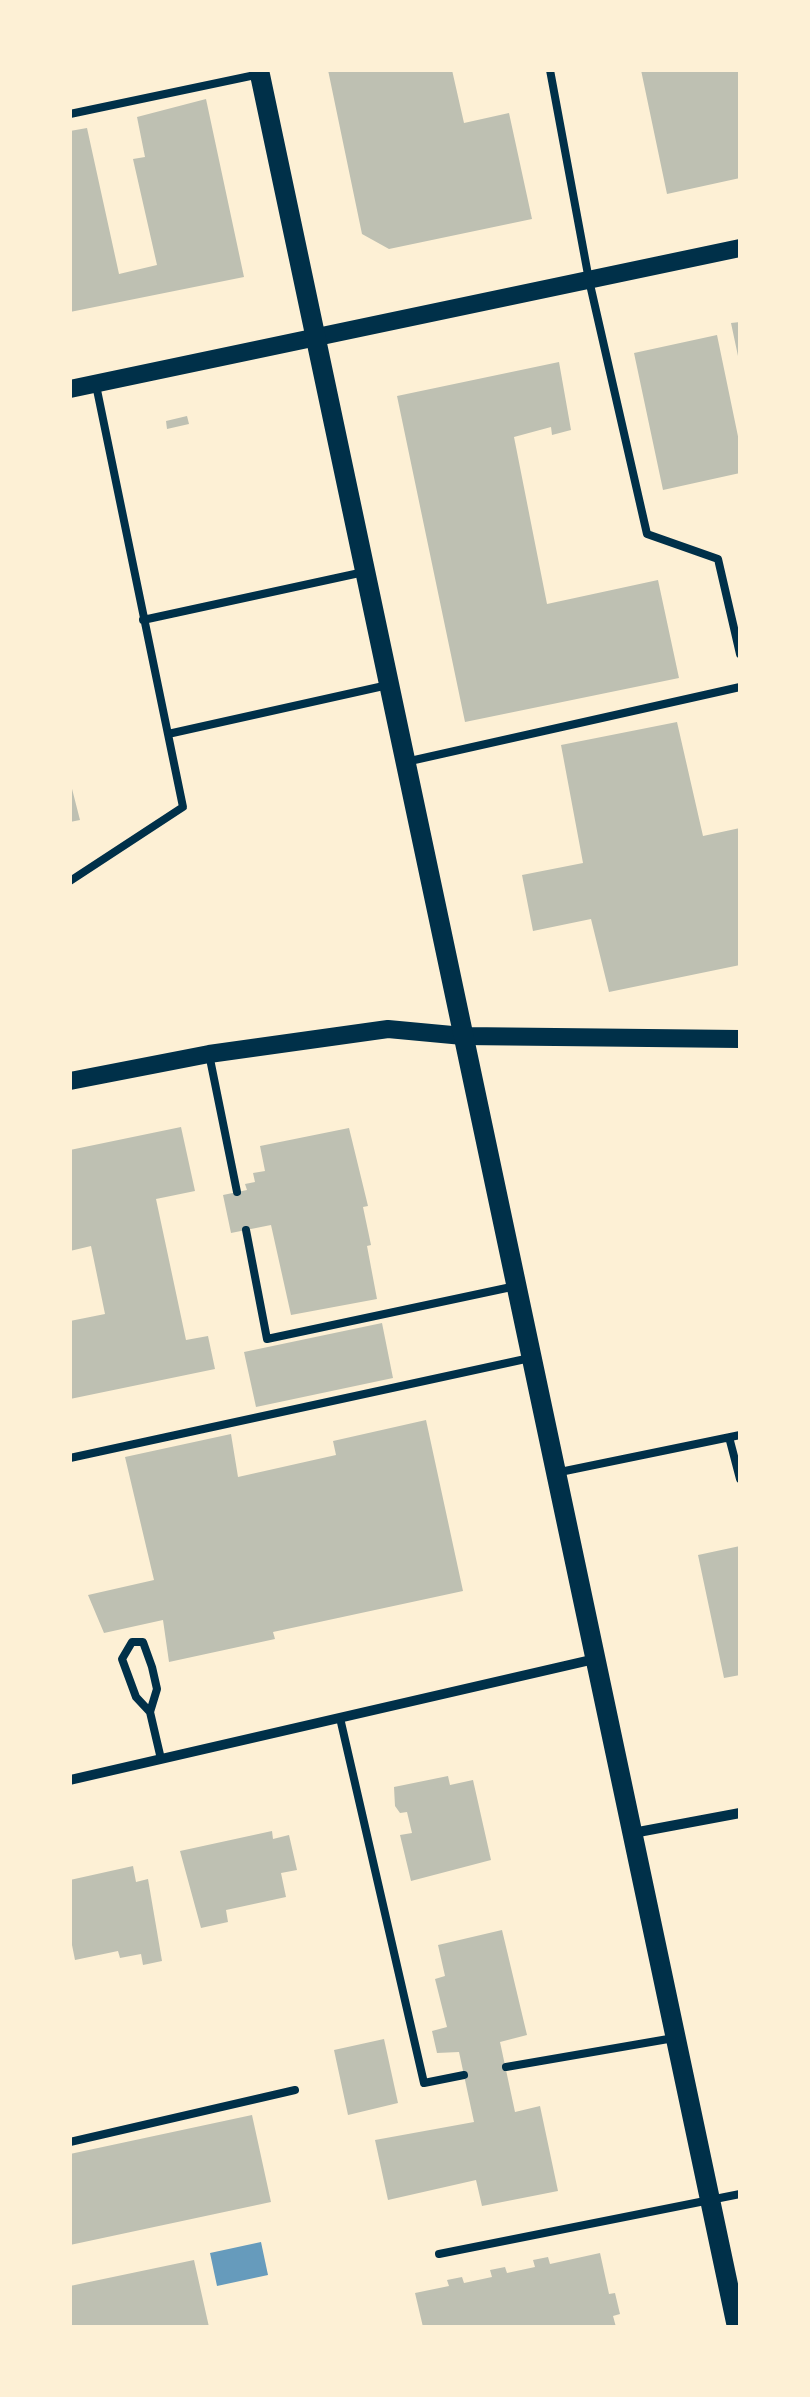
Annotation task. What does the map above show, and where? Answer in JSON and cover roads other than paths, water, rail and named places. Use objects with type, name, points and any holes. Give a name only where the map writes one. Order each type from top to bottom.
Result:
[{"type":"main road","points":[[259,72],[736,2327]]},
{"type":"street","points":[[70,389],[740,248]]},
{"type":"street","points":[[70,1081],[209,1054],[388,1029],[463,1036],[740,1040]]},
{"type":"street","points":[[70,1780],[595,1659]]},
{"type":"street","points":[[632,1834],[740,1813]]},
{"type":"lane","points":[[550,70],[589,280],[648,534],[718,559],[740,654]]},
{"type":"lane","points":[[70,114],[259,72]]},
{"type":"lane","points":[[70,881],[182,807],[96,383]]},
{"type":"lane","points":[[144,620],[365,572]]},
{"type":"lane","points":[[168,734],[389,685]]},
{"type":"lane","points":[[405,762],[740,688]]},
{"type":"lane","points":[[209,1054],[238,1192]]},
{"type":"lane","points":[[246,1230],[268,1339],[516,1286]]},
{"type":"lane","points":[[70,1458],[531,1358]]},
{"type":"lane","points":[[556,1473],[740,1435]]},
{"type":"lane","points":[[730,1437],[740,1479]]},
{"type":"lane","points":[[150,1712],[136,1697],[122,1659],[132,1642],[143,1642],[152,1666],[156,1689],[150,1712],[160,1759]]},
{"type":"lane","points":[[340,1718],[424,2083],[464,2075]]},
{"type":"lane","points":[[506,2067],[675,2038]]},
{"type":"lane","points":[[70,2142],[295,2090]]},
{"type":"lane","points":[[439,2254],[740,2194]]},
{"type":"water","points":[[261,2242],[268,2275],[217,2286],[210,2253]]}]
